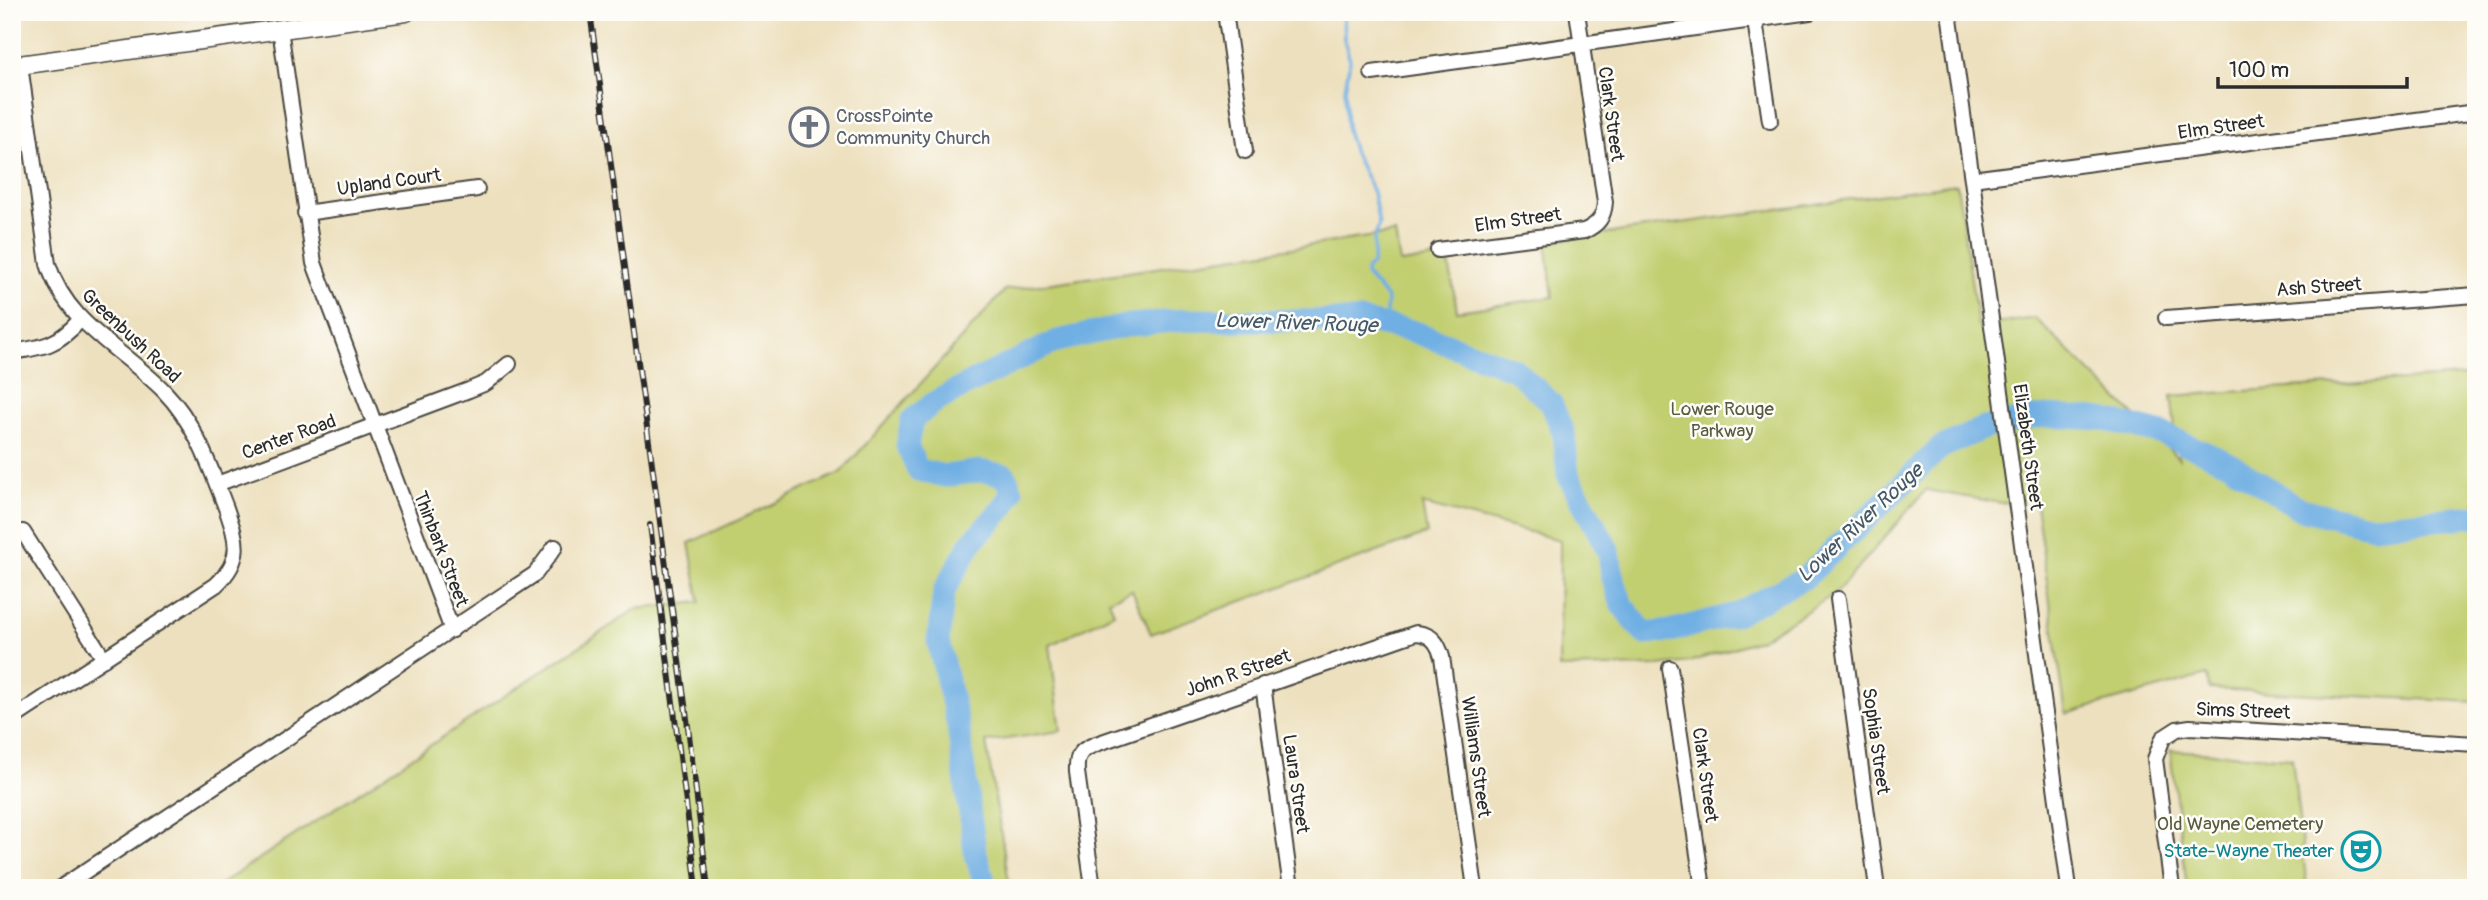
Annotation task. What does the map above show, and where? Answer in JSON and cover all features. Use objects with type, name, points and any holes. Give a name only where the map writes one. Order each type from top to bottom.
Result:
[{"type":"street","points":[[16,65],[406,12]]},
{"type":"street","points":[[1225,12],[1245,151]]},
{"type":"street","name":"Clark Street","points":[[1577,12],[1605,202],[1605,211],[1600,220]]},
{"type":"street","points":[[1372,73],[1582,44],[1755,16],[1810,12]]},
{"type":"street","name":"Elizabeth Street","points":[[1948,12],[2069,888]]},
{"type":"street","points":[[1755,16],[1770,121]]},
{"type":"street","name":"Thinbark Street","points":[[60,888],[452,630],[314,263],[280,29]]},
{"type":"street","name":"Greenbush Road","points":[[12,719],[216,585],[231,567],[236,556],[236,540],[197,437],[170,399],[80,320],[60,296],[48,264],[16,65]]},
{"type":"street","name":"Elm Street","points":[[1972,179],[2476,112]]},
{"type":"street","name":"Upland Court","points":[[306,214],[477,189]]},
{"type":"street","name":"Elm Street","points":[[1438,250],[1584,231],[1594,227],[1600,220]]},
{"type":"street","name":"Ash Street","points":[[2166,318],[2476,295]]},
{"type":"street","points":[[12,352],[59,341],[80,320]]},
{"type":"street","name":"Center Road","points":[[217,484],[485,383],[509,363]]},
{"type":"street","points":[[23,533],[104,659]]},
{"type":"street","points":[[452,630],[535,574],[555,547]]},
{"type":"street","name":"Sophia Street","points":[[1838,599],[1877,888]]},
{"type":"street","name":"John R Street","points":[[1093,888],[1077,772],[1077,756],[1088,747],[1402,636],[1416,633],[1430,636]]},
{"type":"street","name":"Williams Street","points":[[1430,636],[1437,642],[1442,657],[1475,888]]},
{"type":"street","name":"Clark Street","points":[[1670,668],[1703,888]]},
{"type":"street","name":"Laura Street","points":[[1263,685],[1291,888]]},
{"type":"street","name":"Sims Street","points":[[2172,888],[2155,759],[2164,738],[2177,729],[2203,728],[2476,744]]},
{"type":"green space","name":"Lower Rouge Parkway","points":[[1957,184],[1978,326],[2035,318],[2179,459],[2171,396],[2476,375],[2476,702],[2209,689],[2207,675],[2066,714],[2035,498],[2001,503],[1926,490],[1836,593],[1761,639],[1690,662],[1658,666],[1559,668],[1560,540],[1422,504],[1427,534],[1151,634],[1132,590],[1109,600],[1114,613],[1050,645],[1061,731],[986,742],[1010,888],[215,888],[636,609],[700,602],[689,543],[840,473],[1005,290],[1395,233],[1400,263],[1448,256],[1457,311],[1553,297],[1546,242]]},
{"type":"green space","name":"Old Wayne Cemetery","points":[[2170,750],[2292,758],[2307,888],[2187,888]]},
{"type":"waterway","points":[[1343,12],[1344,39],[1350,60],[1345,89],[1347,130],[1354,153],[1373,192],[1379,225],[1374,240],[1373,263],[1367,269],[1366,275],[1387,298],[1385,326]]},
{"type":"waterway","name":"Lower River Rouge","points":[[986,888],[975,851],[958,726],[938,641],[944,591],[971,543],[1004,507],[1012,491],[1005,475],[980,471],[945,476],[918,470],[907,446],[912,420],[935,402],[1057,341],[1130,325],[1184,320],[1362,321],[1412,331],[1514,369],[1551,403],[1564,434],[1568,475],[1609,552],[1612,575],[1622,605],[1645,634],[1670,631],[1736,614],[1806,577],[1940,448],[1984,428],[2025,419],[2047,416],[2102,419],[2163,434],[2229,463],[2300,509],[2372,526],[2476,516]]},
{"type":"railway","points":[[590,12],[708,888]]},
{"type":"railway","points":[[650,525],[697,888]]},
{"type":"place","name":"CrossPointe Community Church","points":[[809,127]]},
{"type":"place","name":"State-Wayne Theater","points":[[2361,851]]}]
